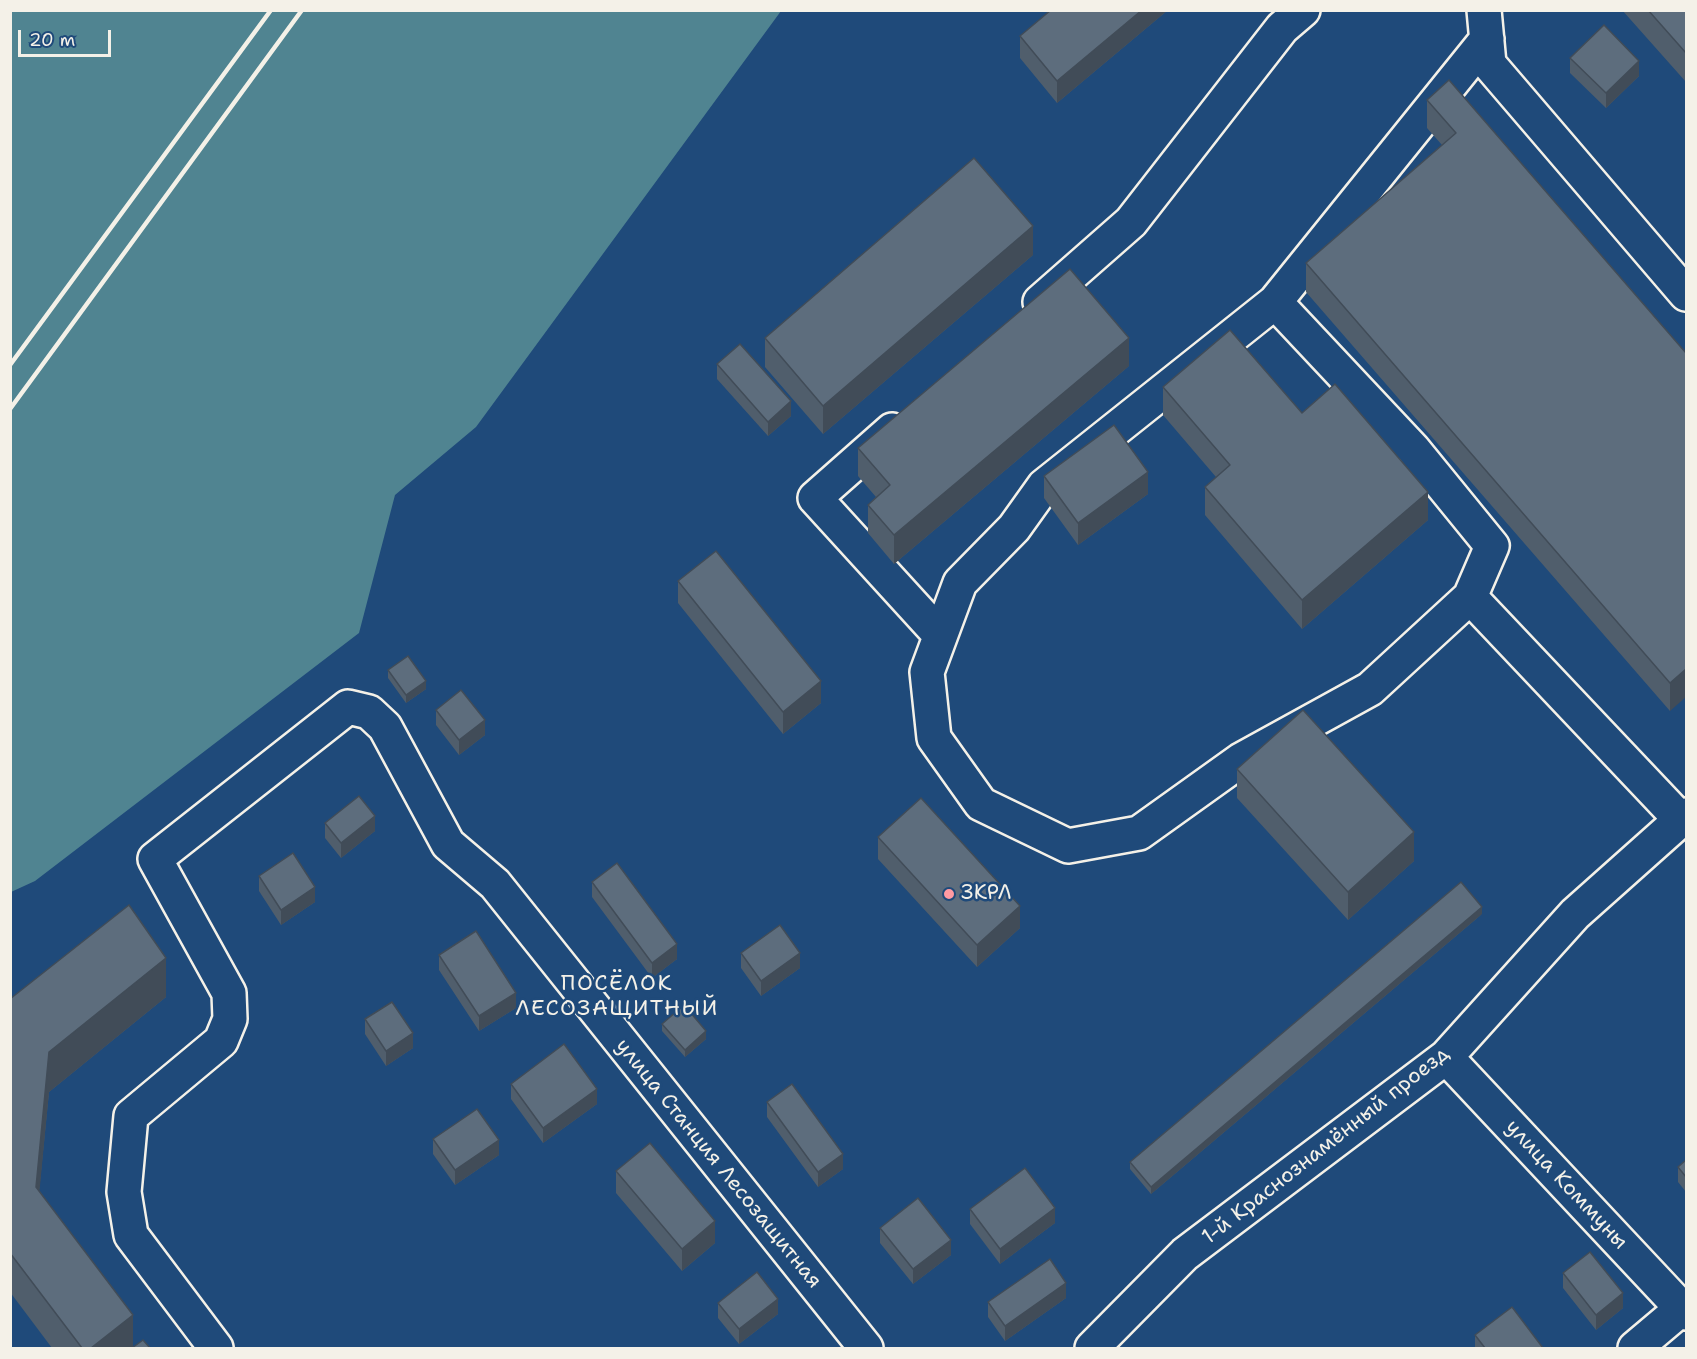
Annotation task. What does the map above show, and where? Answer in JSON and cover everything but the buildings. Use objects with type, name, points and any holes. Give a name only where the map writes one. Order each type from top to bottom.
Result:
[{"type":"street","points":[[1017,321],[1131,222],[1282,28],[1303,10]]},
{"type":"street","points":[[1485,25],[1489,64],[1686,294]]},
{"type":"street","points":[[1275,302],[1413,449],[1492,546],[1470,597],[1370,689],[1242,760],[1139,833],[1068,846],[981,804],[934,738],[927,672],[960,583],[1014,528],[1044,486],[1275,302],[1485,25]]},
{"type":"street","points":[[911,414],[815,498],[940,635]]},
{"type":"street","points":[[1470,597],[1684,818]]},
{"type":"street","name":"улица Станция Лесозащитная","points":[[216,1348],[131,1235],[124,1192],[131,1116],[221,1041],[230,1018],[229,993],[155,859],[348,707],[369,712],[385,727],[448,844],[495,884],[866,1348]]},
{"type":"street","name":"1-й Краснознамённый проезд","points":[[1092,1348],[1185,1254],[1446,1057],[1575,914],[1684,818]]},
{"type":"street","name":"улица Коммуны","points":[[1446,1057],[1685,1309]]},
{"type":"street","points":[[1635,1348],[1685,1309]]},
{"type":"green space","points":[[10,11],[781,11],[476,427],[395,495],[359,633],[35,881],[11,892]]},
{"type":"railway","points":[[10,365],[271,10]]},
{"type":"railway","points":[[10,409],[302,10]]},
{"type":"place","name":"ЗКРЛ","points":[[949,894]]},
{"type":"district","name":"ПОСЁЛОК ЛЕСОЗАЩИТНЫЙ","points":[[617,996]]}]
